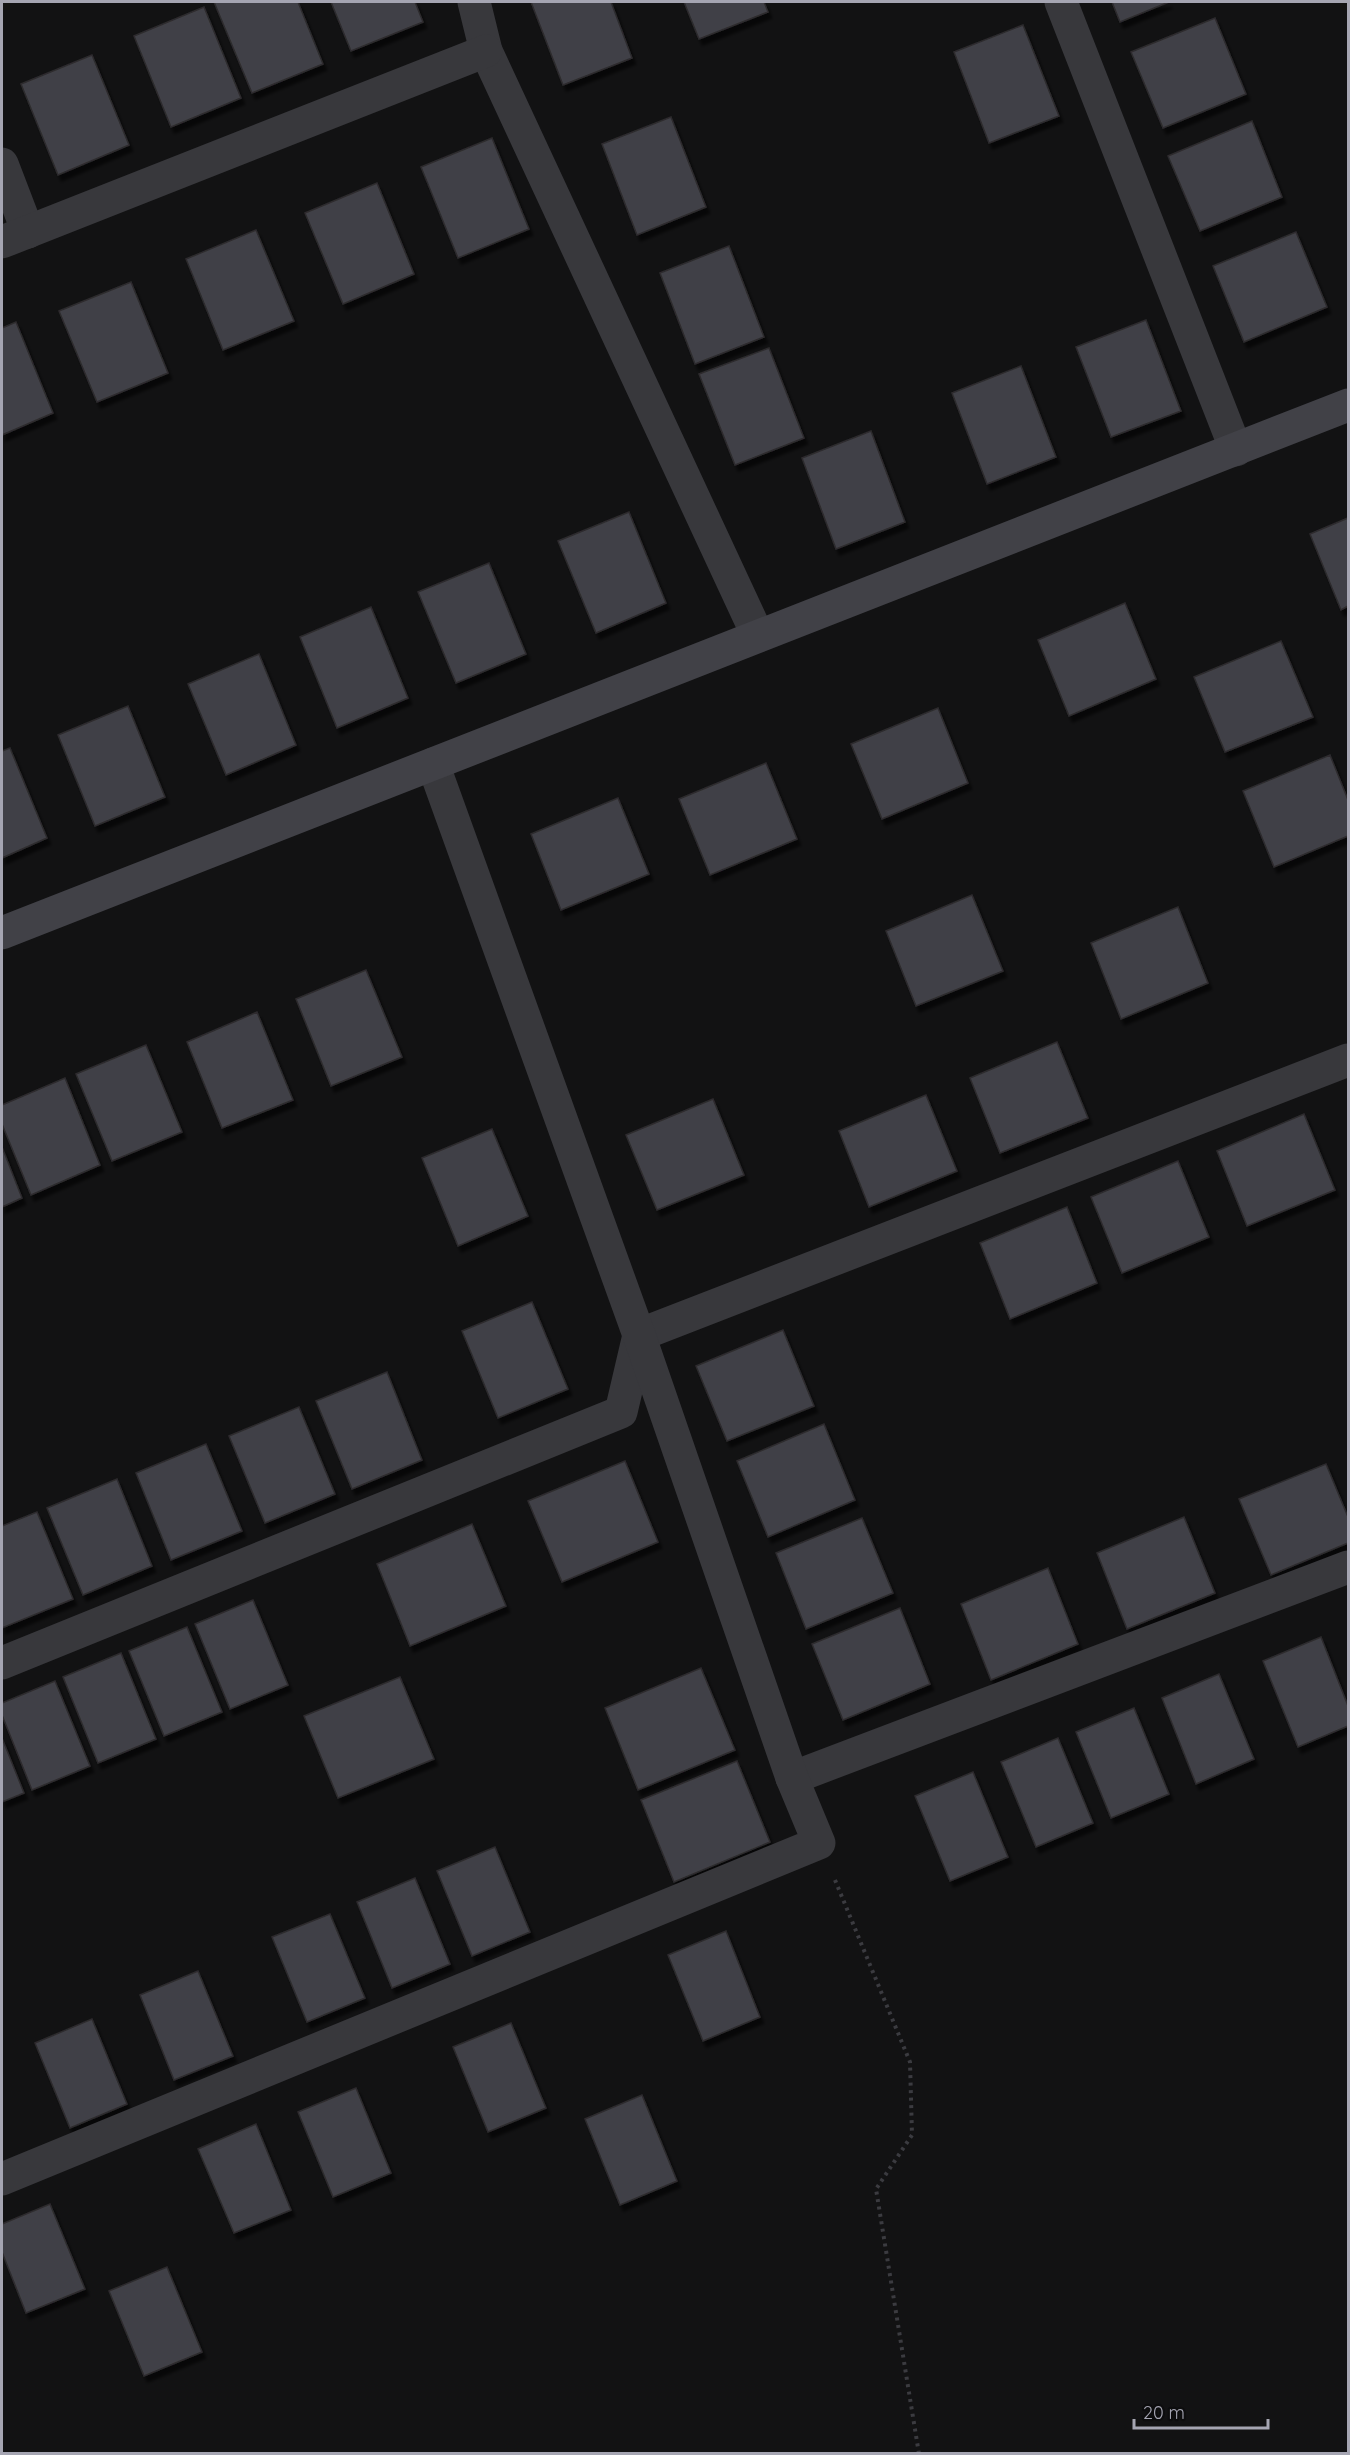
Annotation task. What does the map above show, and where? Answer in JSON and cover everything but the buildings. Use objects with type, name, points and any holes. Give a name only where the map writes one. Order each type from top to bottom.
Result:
[{"type":"main road","points":[[2,933],[1348,405]]},
{"type":"street","points":[[474,2],[486,51],[758,636]]},
{"type":"street","points":[[1061,2],[1236,450]]},
{"type":"street","points":[[2,164],[15,237],[486,51]]},
{"type":"street","points":[[2,2179],[819,1844],[792,1778],[639,1335],[433,764]]},
{"type":"street","points":[[639,1335],[1348,1060]]},
{"type":"street","points":[[2,1663],[621,1413],[639,1335]]},
{"type":"street","points":[[792,1778],[1348,1567]]},
{"type":"path","points":[[819,1844],[910,2062],[912,2135],[876,2189],[919,2454]]}]
